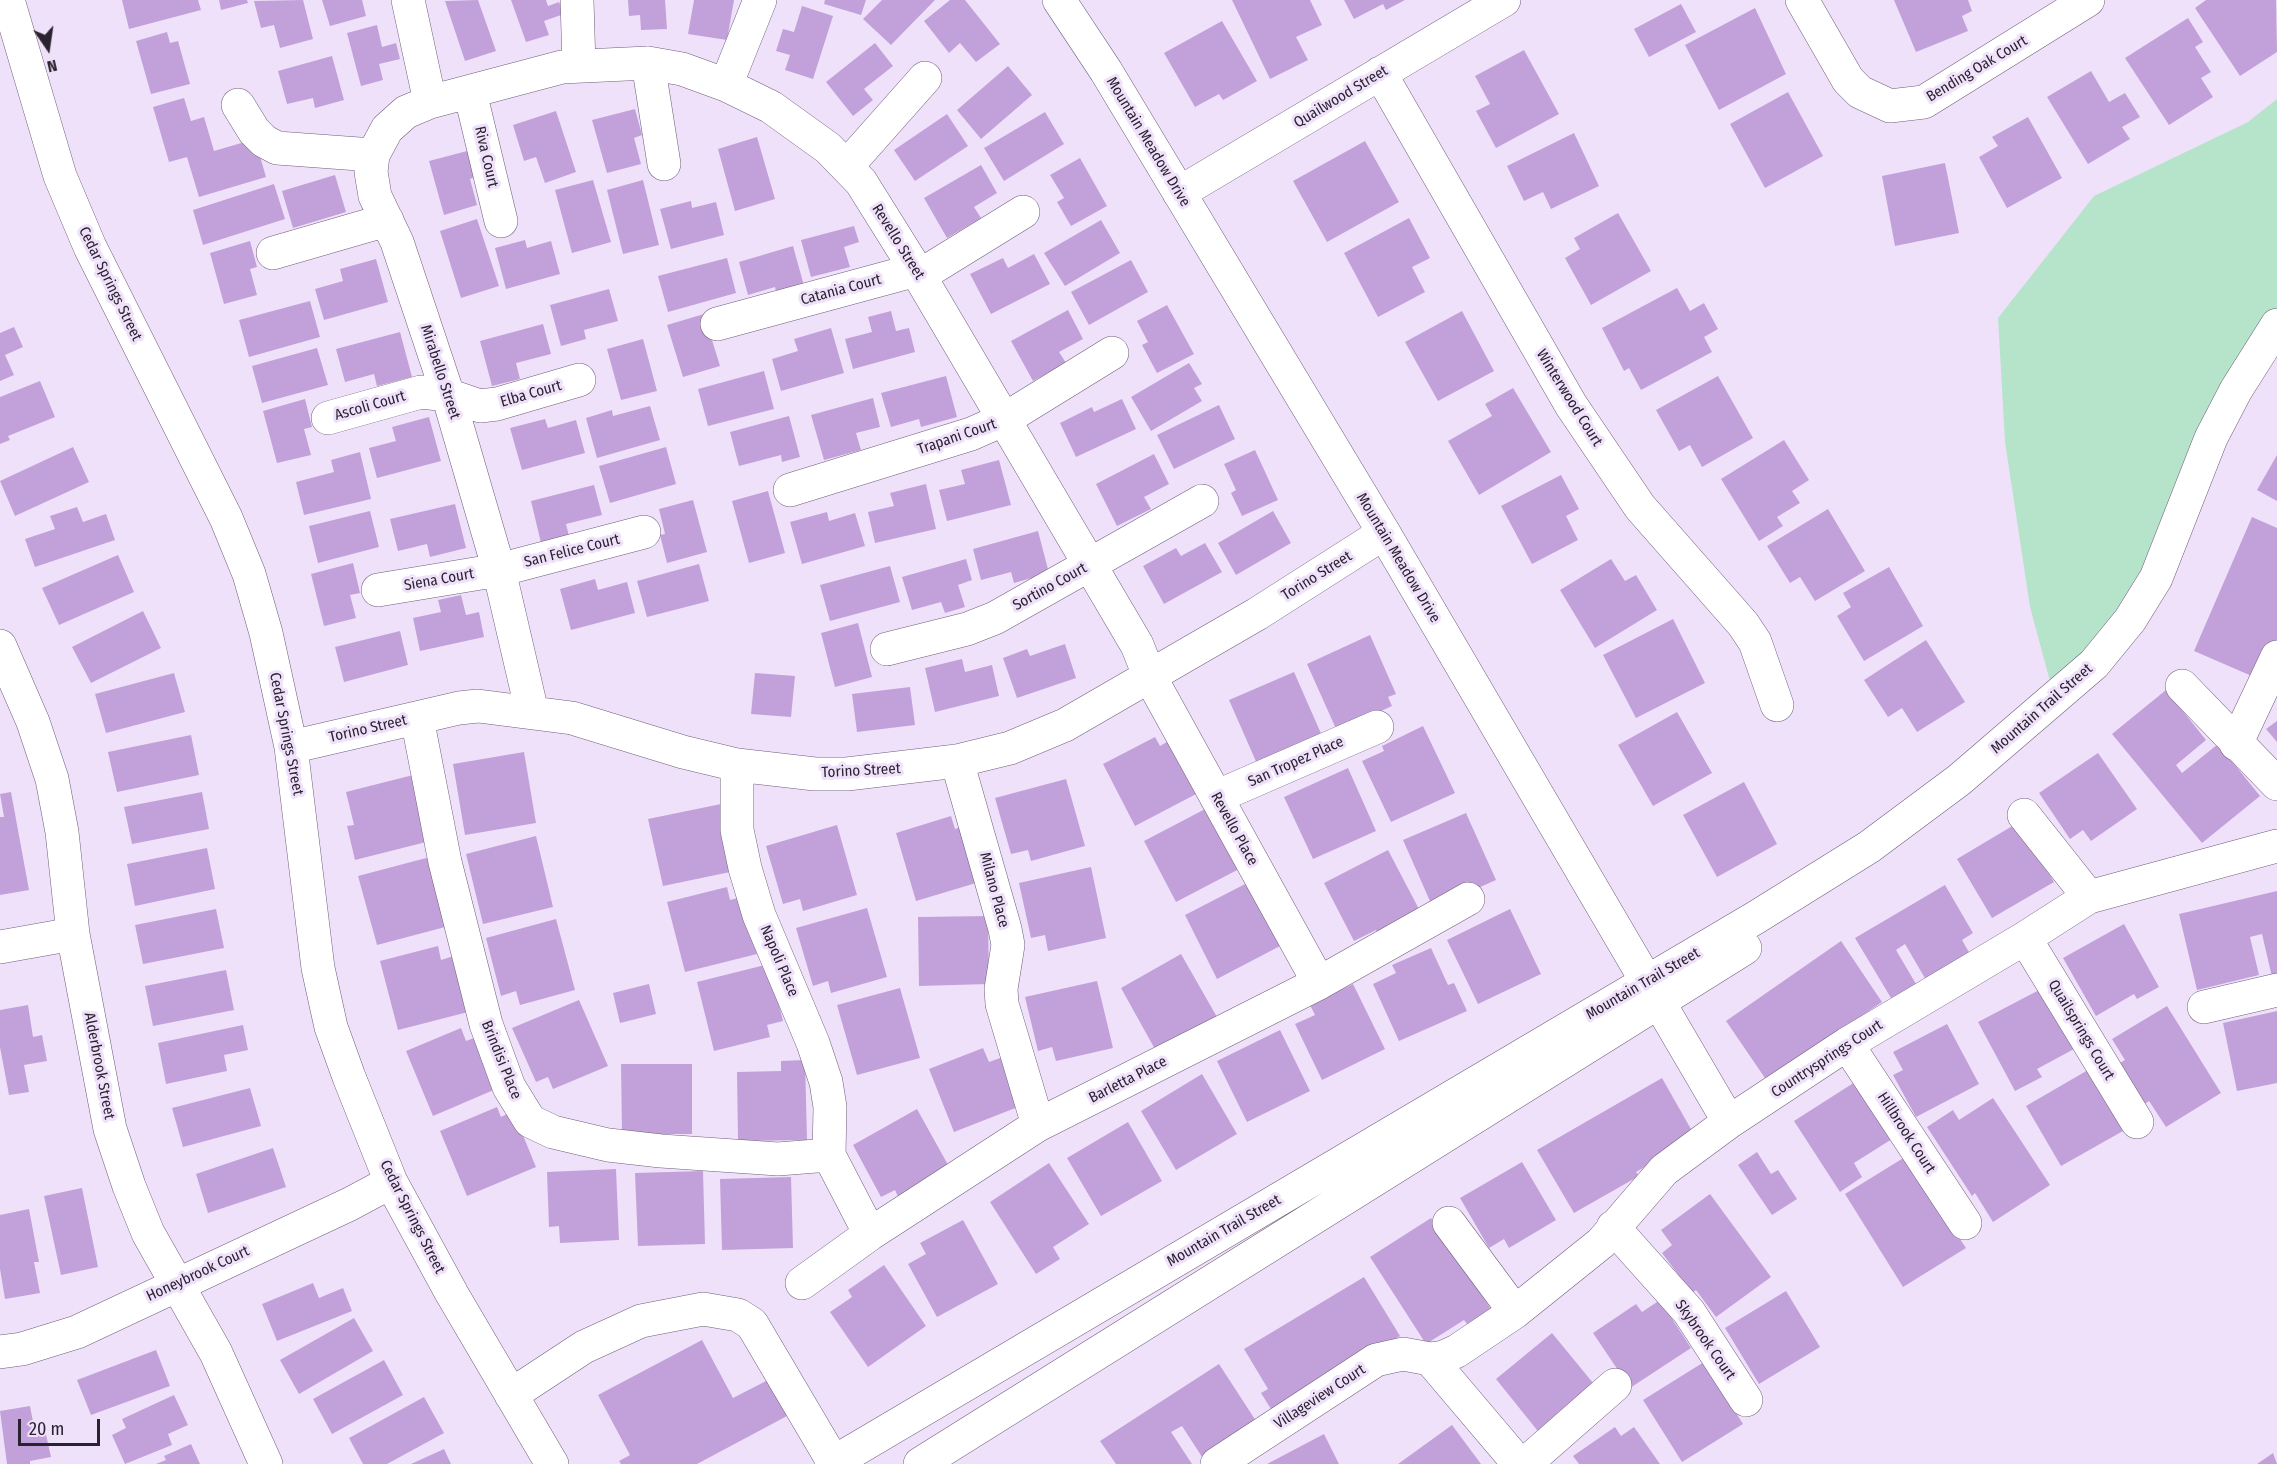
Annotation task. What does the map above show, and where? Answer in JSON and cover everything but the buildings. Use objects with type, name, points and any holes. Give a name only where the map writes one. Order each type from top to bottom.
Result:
[{"type":"street","name":"Cedar Springs Street","points":[[8,0],[42,119],[77,217],[226,518],[249,574],[266,633],[291,747],[315,950],[331,1028],[391,1182],[452,1294],[552,1464]]},
{"type":"street","points":[[408,0],[430,102]]},
{"type":"street","points":[[577,0],[579,66]]},
{"type":"street","points":[[726,85],[760,0]]},
{"type":"street","name":"Mountain Meadow Drive","points":[[1059,0],[1106,71],[1384,533],[1729,1122]]},
{"type":"street","name":"Quailwood Street","points":[[1179,193],[1503,0]]},
{"type":"street","name":"Bending Oak Court","points":[[1802,0],[1848,80],[1860,92],[1890,106],[1924,102],[2088,0]]},
{"type":"street","points":[[648,63],[664,164]]},
{"type":"street","name":"Revello Street","points":[[470,92],[562,67],[648,63],[682,69],[726,85],[791,121],[828,148],[861,182],[916,270],[1137,645],[1149,675]]},
{"type":"street","name":"Winterwood Court","points":[[1380,73],[1571,405],[1640,507],[1712,592],[1743,624],[1763,660],[1777,705]]},
{"type":"street","points":[[847,166],[925,78]]},
{"type":"street","name":"Mirabello Street","points":[[470,92],[430,102],[406,112],[387,129],[373,155],[371,171],[375,196],[397,242],[448,395],[500,570],[532,712]]},
{"type":"street","name":"Riva Court","points":[[470,92],[501,221]]},
{"type":"street","points":[[238,105],[254,131],[264,141],[277,148],[373,155]]},
{"type":"street","name":"Catania Court","points":[[717,324],[916,270],[929,270],[1023,212]]},
{"type":"street","points":[[273,253],[387,220]]},
{"type":"street","name":"Mountain Trail Street","points":[[920,1464],[1653,992],[1869,846],[1959,780],[2094,664],[2130,620],[2156,578],[2211,438],[2236,390],[2277,326]]},
{"type":"street","name":"Mountain Trail Street","points":[[833,1463],[1653,992],[1706,975],[1942,812],[2014,758],[2071,707],[2151,620],[2179,565],[2213,476],[2260,376],[2277,351]]},
{"type":"street","name":"Trapani Court","points":[[790,490],[971,434],[1005,419],[1112,353]]},
{"type":"street","name":"Elba Court","points":[[448,395],[480,406],[497,404],[579,380]]},
{"type":"street","name":"Ascoli Court","points":[[328,418],[421,392],[448,395]]},
{"type":"street","name":"Sortino Court","points":[[887,649],[968,629],[995,618],[1202,501]]},
{"type":"street","name":"San Felice Court","points":[[500,570],[644,532]]},
{"type":"street","name":"Torino Street","points":[[291,747],[478,706],[572,718],[683,752],[737,765],[815,774],[848,774],[957,761],[1010,748],[1065,725],[1257,614],[1384,533]]},
{"type":"street","name":"Siena Court","points":[[378,590],[500,570]]},
{"type":"street","name":"Alderbrook Street","points":[[0,646],[33,722],[52,779],[62,832],[74,934],[110,1130],[148,1233],[216,1353],[266,1464]]},
{"type":"street","points":[[2236,744],[2277,657]]},
{"type":"street","name":"Revello Place","points":[[1149,675],[1319,983]]},
{"type":"street","points":[[2182,686],[2277,784]]},
{"type":"street","name":"Brindisi Place","points":[[417,718],[448,873],[483,1014],[509,1087],[530,1121],[553,1132],[608,1145],[778,1159],[829,1155]]},
{"type":"street","name":"San Tropez Place","points":[[1215,797],[1377,727]]},
{"type":"street","name":"Milano Place","points":[[957,761],[1005,929],[1008,945],[1000,989],[1002,1004],[1038,1125]]},
{"type":"street","name":"Napoli Place","points":[[737,765],[736,830],[759,915],[813,1043],[826,1082],[830,1107],[829,1155]]},
{"type":"street","points":[[2024,814],[2089,897]]},
{"type":"street","name":"Countrysprings Court","points":[[1430,1359],[1444,1357],[1457,1351],[1515,1312],[1601,1243],[1664,1170],[1729,1122],[1847,1044],[2025,938],[2089,897],[2277,846]]},
{"type":"street","name":"Barletta Place","points":[[802,1283],[870,1234],[1038,1125],[1319,983],[1468,899]]},
{"type":"street","points":[[0,946],[74,934]]},
{"type":"street","name":"Quailsprings Court","points":[[2025,938],[2137,1122]]},
{"type":"street","points":[[2204,1007],[2277,990]]},
{"type":"street","name":"Hillbrook Court","points":[[1847,1044],[1965,1223]]},
{"type":"street","points":[[829,1155],[870,1234]]},
{"type":"street","name":"Honeybrook Court","points":[[0,1352],[22,1349],[77,1332],[350,1204],[391,1182]]},
{"type":"street","points":[[1449,1222],[1515,1312]]},
{"type":"street","name":"Skybrook Court","points":[[1613,1227],[1689,1312],[1746,1400]]},
{"type":"street","points":[[511,1395],[584,1347],[641,1321],[703,1309],[738,1315],[752,1324],[833,1463]]},
{"type":"street","name":"Villageview Court","points":[[1217,1464],[1376,1360],[1403,1354],[1430,1359]]},
{"type":"street","points":[[1430,1359],[1519,1464]]},
{"type":"street","points":[[1525,1464],[1615,1385]]},
{"type":"green space","points":[[2277,99],[2277,325],[2156,578],[2055,700],[2030,607],[2005,442],[1998,318],[2094,196],[2248,122]]}]
